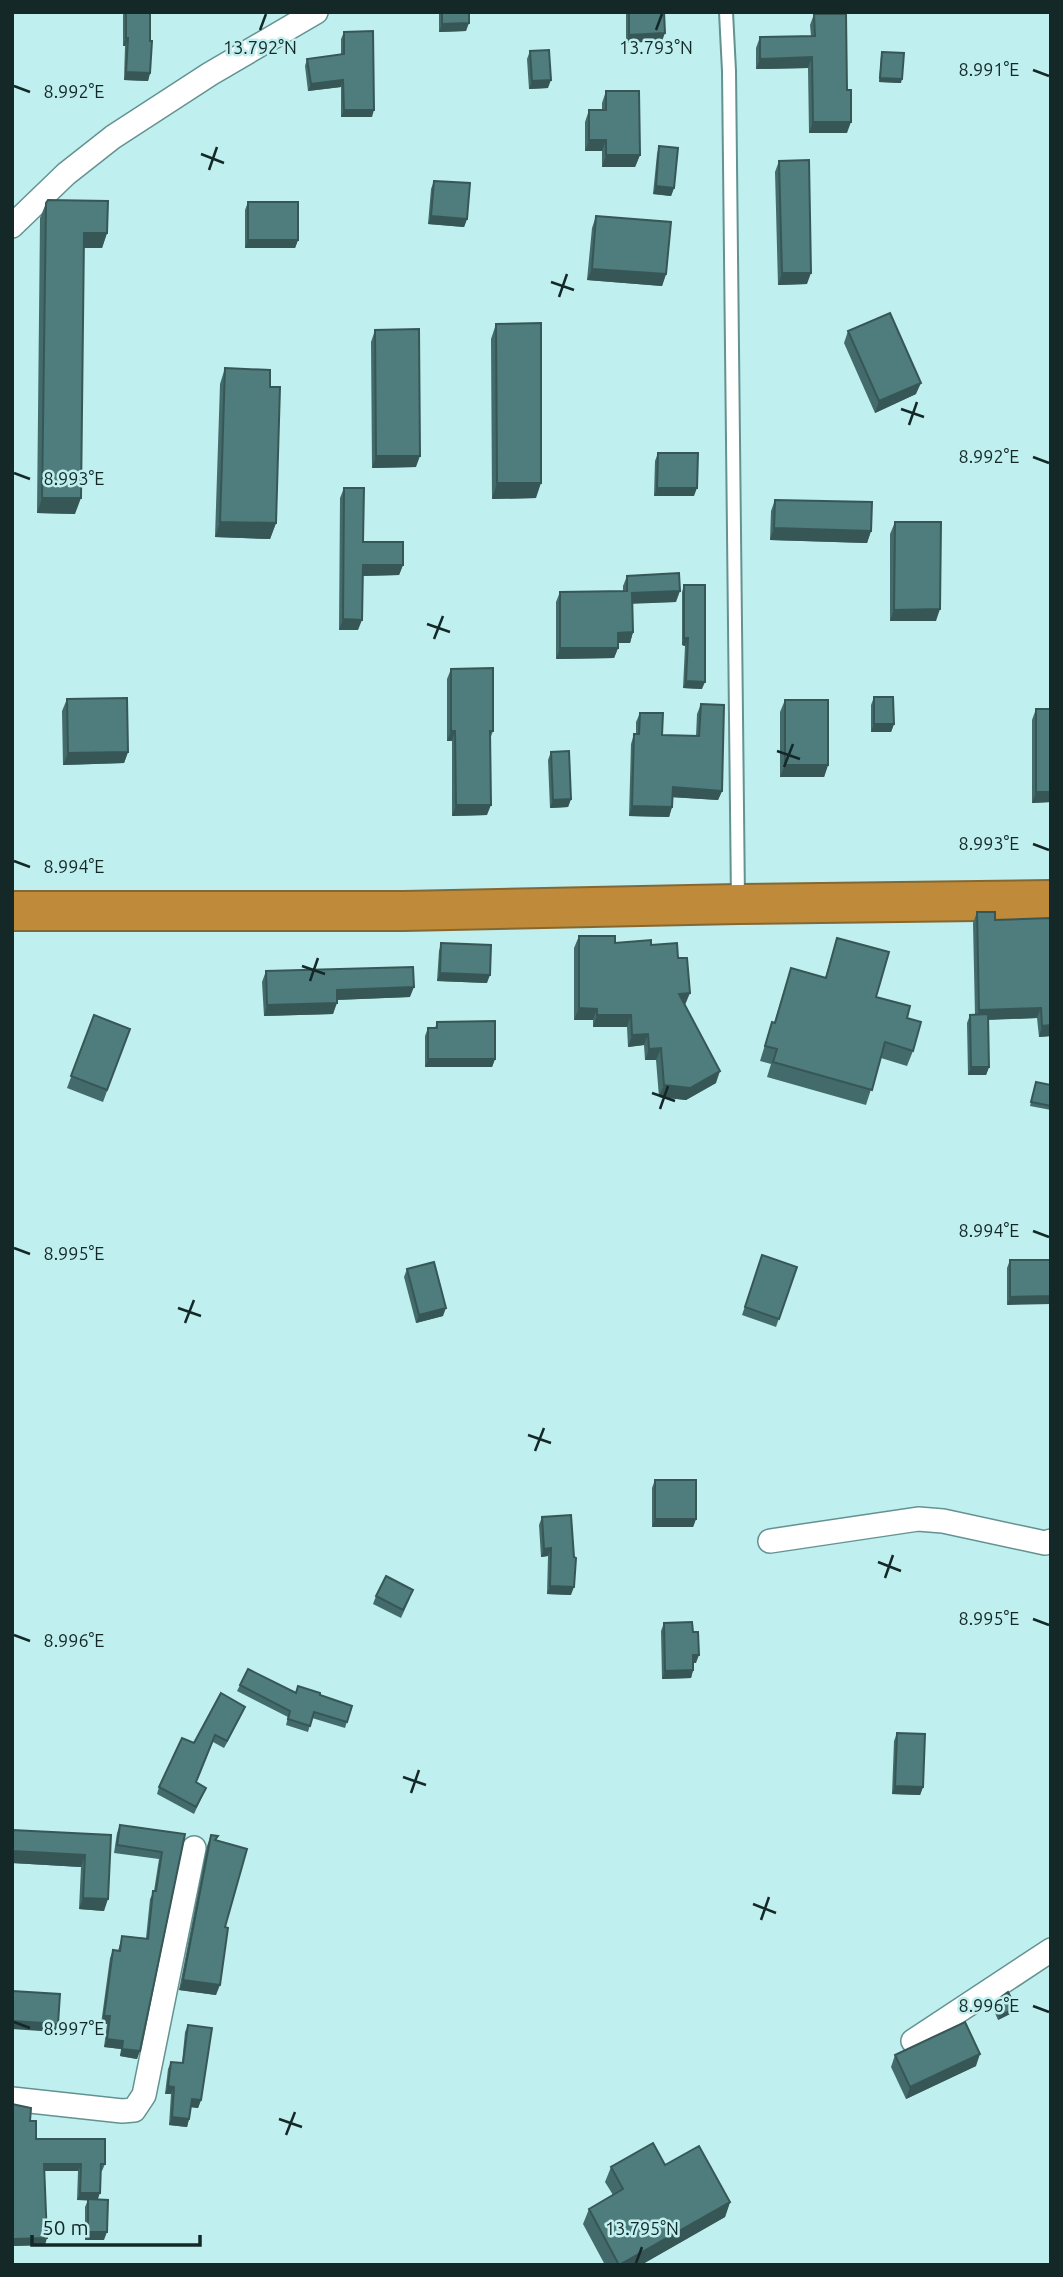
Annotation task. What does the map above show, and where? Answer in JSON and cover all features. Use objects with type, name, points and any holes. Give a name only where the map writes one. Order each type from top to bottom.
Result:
[{"type":"highway","points":[[897,890],[1051,876]]},
{"type":"highway","points":[[12,887],[403,899]]},
{"type":"highway","points":[[12,911],[403,899],[897,890],[1051,900]]},
{"type":"street","points":[[12,226],[66,174],[113,137],[210,74],[316,12]]},
{"type":"street","points":[[770,1541],[918,1519],[943,1521],[1045,1543],[1051,1541]]},
{"type":"street","points":[[12,2099],[122,2111],[134,2110],[139,2105],[144,2095],[194,1848]]},
{"type":"street","points":[[913,2041],[1051,1950]]},
{"type":"lane","points":[[726,12],[729,71],[738,892]]},
{"type":"building","points":[[126,12],[150,12],[150,73],[126,72]]},
{"type":"building","points":[[442,12],[469,12],[469,23],[442,24]]},
{"type":"building","points":[[629,12],[664,12],[665,33],[629,35]]},
{"type":"building","points":[[814,14],[846,14],[847,90],[851,90],[851,122],[813,122],[812,57],[760,59],[760,37],[815,36]]},
{"type":"building","points":[[373,31],[374,110],[344,110],[343,80],[311,84],[307,59],[344,54],[344,32]]},
{"type":"building","points":[[549,50],[551,80],[532,81],[530,51]]},
{"type":"building","points":[[882,52],[904,53],[902,79],[880,78]]},
{"type":"building","points":[[606,91],[639,91],[640,155],[606,155],[606,140],[589,140],[589,110],[606,110]]},
{"type":"building","points":[[659,146],[678,148],[674,188],[656,186]]},
{"type":"building","points":[[809,160],[811,273],[782,273],[779,161]]},
{"type":"building","points":[[434,181],[470,183],[467,219],[431,216]]},
{"type":"building","points":[[48,200],[108,201],[107,233],[84,233],[81,498],[42,498]]},
{"type":"building","points":[[248,202],[298,202],[298,240],[248,240]]},
{"type":"building","points":[[596,216],[671,222],[666,274],[592,269]]},
{"type":"building","points":[[890,313],[921,383],[879,401],[848,331]]},
{"type":"building","points":[[541,323],[541,483],[497,483],[496,324]]},
{"type":"building","points":[[419,329],[420,456],[376,456],[375,330]]},
{"type":"building","points":[[225,368],[270,370],[270,387],[280,387],[276,523],[220,522]]},
{"type":"building","points":[[658,453],[698,453],[697,488],[657,488]]},
{"type":"building","points":[[344,488],[364,488],[363,542],[403,542],[403,565],[363,565],[362,620],[343,619]]},
{"type":"building","points":[[775,500],[872,502],[871,531],[774,528]]},
{"type":"building","points":[[895,522],[941,522],[940,609],[894,610]]},
{"type":"building","points":[[679,573],[680,591],[632,593],[633,632],[618,633],[618,648],[560,648],[560,592],[627,591],[627,576]]},
{"type":"building","points":[[684,585],[705,585],[705,682],[686,681],[688,638],[684,638]]},
{"type":"building","points":[[493,668],[491,805],[456,805],[455,731],[451,731],[451,669]]},
{"type":"building","points":[[874,697],[893,697],[894,724],[874,724]]},
{"type":"building","points":[[127,698],[128,752],[68,753],[67,699]]},
{"type":"building","points":[[785,700],[828,700],[828,765],[785,765]]},
{"type":"building","points":[[701,704],[724,705],[722,791],[673,787],[672,807],[632,806],[634,734],[639,734],[640,713],[663,713],[662,735],[699,736]]},
{"type":"building","points":[[1036,709],[1051,709],[1051,792],[1036,792]]},
{"type":"building","points":[[569,751],[571,799],[553,800],[551,752]]},
{"type":"building","points":[[977,912],[995,912],[995,920],[1051,918],[1051,1025],[1042,1026],[1041,1008],[979,1010]]},
{"type":"building","points":[[579,936],[615,936],[615,943],[651,940],[651,945],[677,943],[678,958],[687,958],[690,993],[679,994],[720,1071],[690,1088],[664,1085],[661,1048],[649,1049],[648,1034],[632,1035],[631,1015],[597,1015],[597,1009],[579,1008]]},
{"type":"building","points":[[837,938],[889,952],[876,997],[910,1006],[907,1018],[921,1022],[913,1051],[885,1042],[872,1090],[773,1062],[777,1049],[765,1046],[772,1022],[775,1023],[791,968],[826,978]]},
{"type":"building","points":[[441,943],[491,945],[490,975],[440,973]]},
{"type":"building","points":[[413,967],[414,987],[337,990],[337,1003],[267,1005],[266,971]]},
{"type":"building","points":[[988,1014],[989,1067],[971,1067],[970,1015]]},
{"type":"building","points":[[94,1015],[130,1029],[107,1090],[71,1076]]},
{"type":"building","points":[[495,1021],[495,1059],[428,1059],[428,1028],[437,1028],[437,1022]]},
{"type":"building","points":[[1036,1082],[1051,1085],[1051,1106],[1031,1102]]},
{"type":"building","points":[[762,1255],[797,1267],[779,1319],[745,1307]]},
{"type":"building","points":[[1010,1260],[1051,1260],[1051,1296],[1010,1297]]},
{"type":"building","points":[[434,1262],[446,1308],[419,1315],[407,1269]]},
{"type":"building","points":[[655,1480],[696,1480],[696,1519],[655,1519]]},
{"type":"building","points":[[571,1515],[576,1558],[574,1587],[550,1586],[551,1548],[544,1549],[542,1517]]},
{"type":"building","points":[[386,1576],[413,1590],[403,1610],[376,1596]]},
{"type":"building","points":[[692,1622],[693,1632],[698,1632],[699,1655],[693,1655],[693,1670],[665,1671],[664,1623]]},
{"type":"building","points":[[248,1669],[296,1693],[298,1686],[352,1706],[347,1722],[314,1712],[310,1726],[288,1719],[290,1711],[240,1685]]},
{"type":"building","points":[[221,1693],[245,1707],[227,1741],[215,1735],[196,1782],[206,1788],[196,1807],[159,1787],[182,1738],[194,1743]]},
{"type":"building","points":[[897,1733],[925,1734],[923,1787],[895,1786]]},
{"type":"building","points":[[120,1825],[185,1834],[140,2051],[122,2049],[123,2041],[107,2039],[110,2016],[104,2016],[113,1950],[120,1951],[122,1936],[148,1939],[153,1891],[156,1891],[162,1852],[117,1845]]},
{"type":"building","points":[[12,1830],[111,1835],[108,1899],[83,1898],[85,1855],[12,1851]]},
{"type":"building","points":[[211,1835],[218,1836],[215,1840],[247,1849],[225,1927],[228,1928],[220,1985],[183,1980]]},
{"type":"building","points":[[12,1991],[60,1994],[58,2024],[12,2021]]},
{"type":"building","points":[[1008,1992],[1016,2008],[1000,2016],[994,2002]]},
{"type":"building","points":[[965,2022],[980,2054],[910,2087],[895,2055]]},
{"type":"building","points":[[188,2025],[212,2028],[201,2100],[192,2099],[189,2119],[172,2117],[174,2087],[168,2086],[171,2062],[183,2063]]},
{"type":"building","points":[[12,2104],[31,2108],[30,2121],[36,2121],[36,2139],[105,2139],[105,2164],[101,2164],[100,2193],[80,2193],[81,2164],[44,2164],[47,2238],[12,2239]]},
{"type":"building","points":[[653,2143],[665,2165],[699,2146],[730,2202],[619,2265],[589,2209],[623,2189],[611,2167]]},
{"type":"building","points":[[88,2199],[108,2200],[107,2232],[88,2232]]}]
